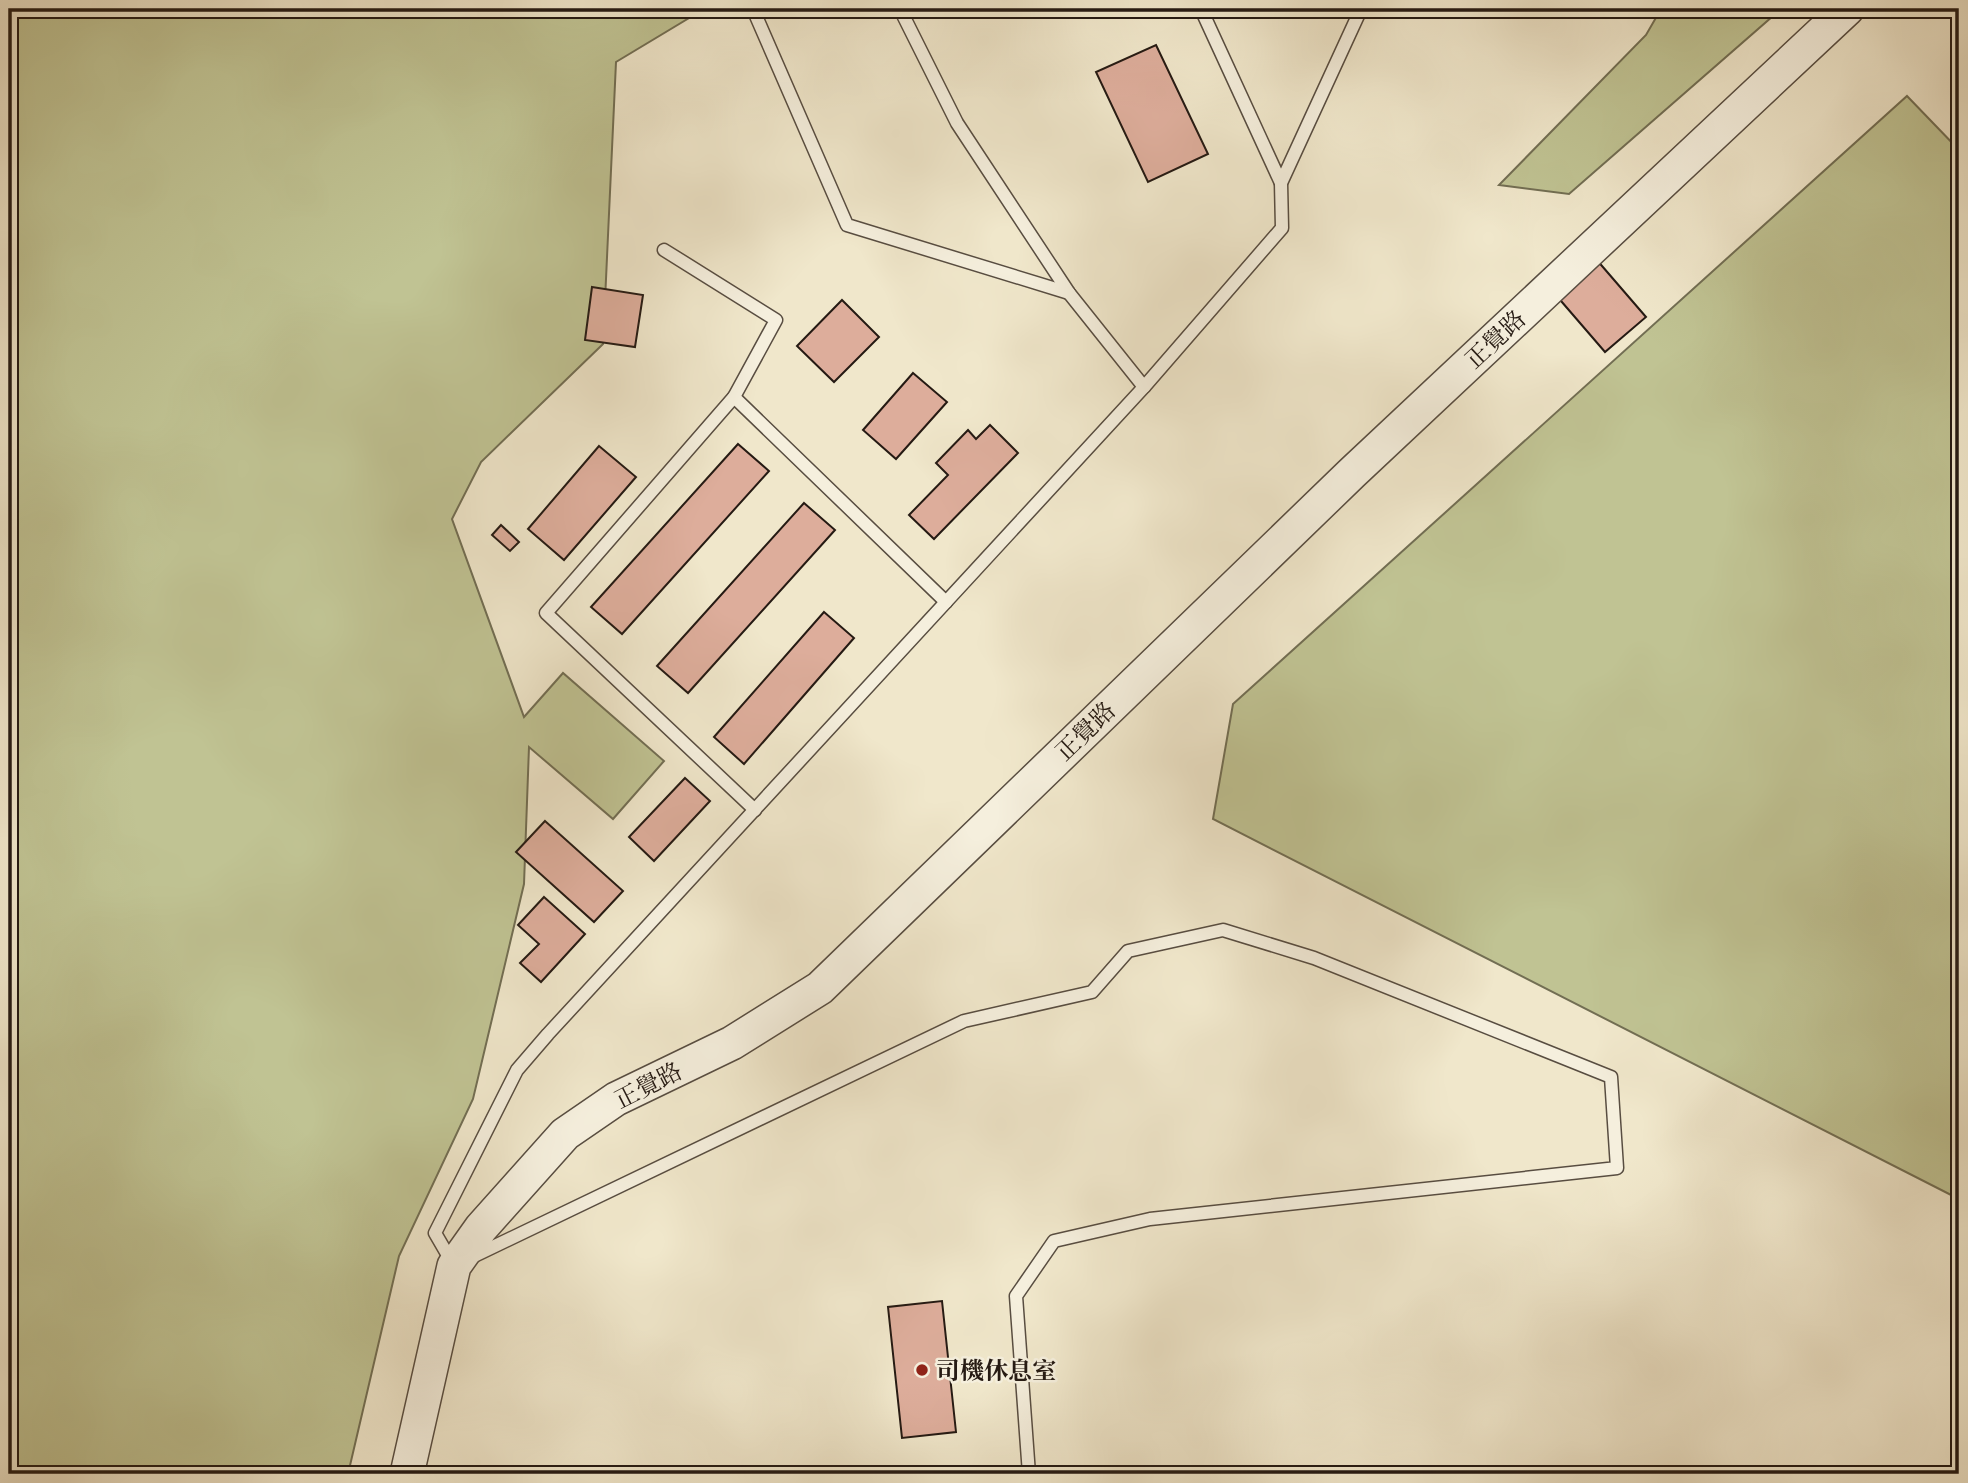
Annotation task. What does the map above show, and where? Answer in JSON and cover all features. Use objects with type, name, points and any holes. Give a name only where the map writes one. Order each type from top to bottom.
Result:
[{"type":"street","name":"正覺路","points":[[407,1474],[454,1266],[481,1228],[565,1134],[616,1099],[732,1043],[820,988],[1352,473],[1847,9]]},
{"type":"lane","points":[[753,9],[847,225],[1069,293]]},
{"type":"lane","points":[[900,9],[957,123],[1069,293],[1144,387]]},
{"type":"lane","points":[[1029,1474],[1016,1296],[1054,1241],[1150,1219],[1617,1168],[1611,1077],[1314,958],[1223,930],[1128,951],[1092,992],[964,1021],[454,1266],[435,1233],[517,1070],[1144,387],[1282,228],[1281,183],[1201,9]]},
{"type":"lane","points":[[1281,183],[1361,9]]},
{"type":"lane","points":[[664,250],[776,320],[734,397],[546,613],[755,810]]},
{"type":"lane","points":[[734,397],[946,602]]},
{"type":"green space","points":[[9,9],[704,9],[616,62],[603,344],[481,462],[452,519],[524,717],[563,673],[664,761],[613,819],[529,747],[524,884],[473,1099],[399,1256],[348,1474],[9,1474]]},
{"type":"green space","points":[[1661,9],[1781,9],[1569,194],[1499,185],[1646,35]]},
{"type":"green space","points":[[1907,96],[1959,150],[1959,1199],[1213,819],[1233,704]]},
{"type":"building","points":[[1156,45],[1208,154],[1148,182],[1096,72]]},
{"type":"building","points":[[1596,259],[1646,317],[1605,352],[1555,294]]},
{"type":"building","points":[[592,287],[643,295],[635,347],[585,340]]},
{"type":"building","points":[[842,300],[879,337],[834,382],[797,346]]},
{"type":"building","points":[[913,373],[947,402],[896,459],[863,430]]},
{"type":"building","points":[[990,425],[1018,453],[934,539],[909,515],[948,475],[936,463],[968,430],[976,439]]},
{"type":"building","points":[[738,444],[769,471],[622,634],[591,607]]},
{"type":"building","points":[[599,446],[636,477],[564,560],[528,529]]},
{"type":"building","points":[[804,503],[835,530],[688,693],[657,666]]},
{"type":"building","points":[[501,525],[519,542],[510,551],[492,535]]},
{"type":"building","points":[[824,612],[854,638],[744,764],[714,737]]},
{"type":"building","points":[[685,778],[710,801],[654,861],[629,837]]},
{"type":"building","points":[[545,821],[623,891],[594,922],[516,852]]},
{"type":"building","points":[[544,897],[585,934],[541,982],[520,963],[539,944],[518,925]]},
{"type":"building","name":"司機休息室","points":[[942,1301],[956,1432],[902,1438],[888,1307]]},
{"type":"place","name":"司機休息室","points":[[922,1370]]}]
